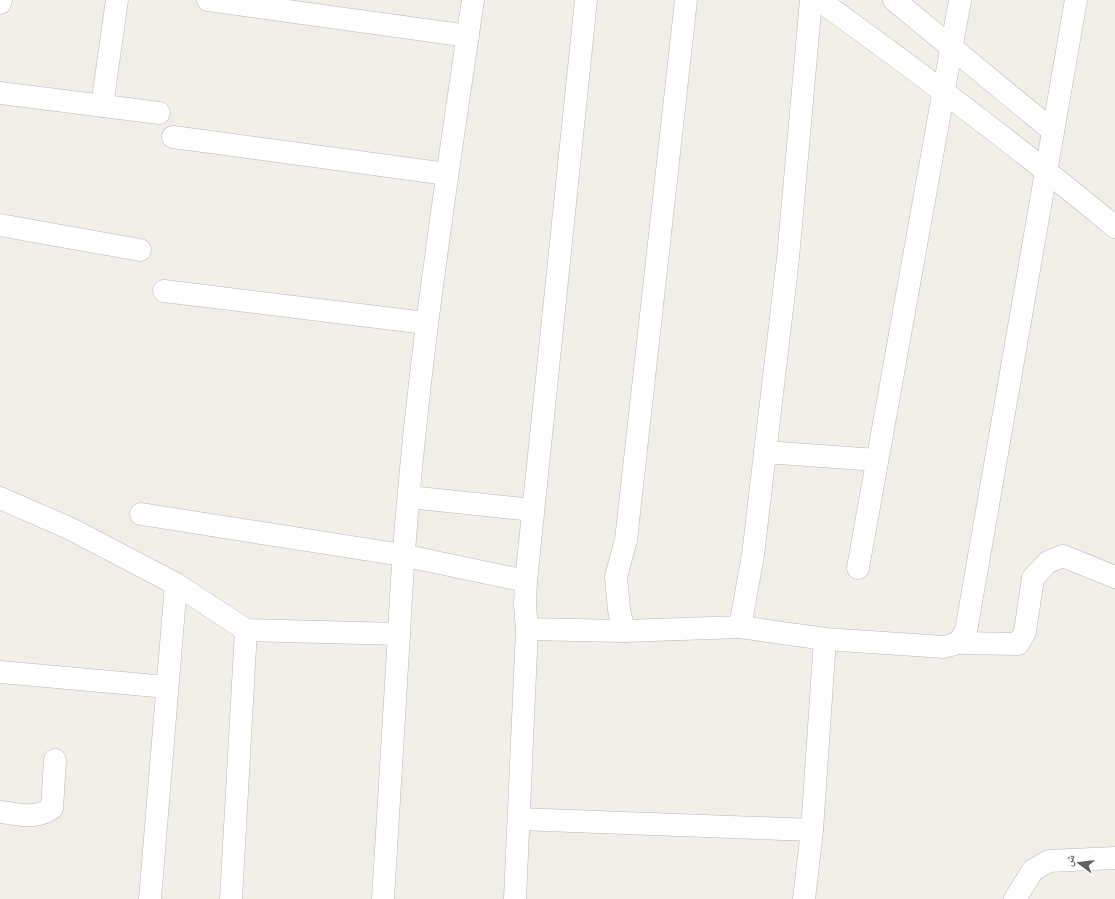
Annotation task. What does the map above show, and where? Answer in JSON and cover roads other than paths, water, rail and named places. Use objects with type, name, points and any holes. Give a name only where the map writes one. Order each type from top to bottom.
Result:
[{"type":"street","points":[[102,106],[117,0]]},
{"type":"street","points":[[208,0],[468,36]]},
{"type":"street","points":[[383,899],[399,634],[402,555],[426,323],[473,0]]},
{"type":"street","points":[[515,899],[527,629],[525,605],[526,581],[586,0]]},
{"type":"street","points":[[624,631],[619,610],[616,577],[626,540],[686,0]]},
{"type":"street","points":[[740,627],[753,555],[788,258],[811,0]]},
{"type":"street","points":[[819,0],[944,91],[1046,170],[1115,227]]},
{"type":"street","points":[[894,0],[951,49],[1053,131]]},
{"type":"street","points":[[858,568],[960,0]]},
{"type":"street","points":[[958,643],[966,631],[1076,0]]},
{"type":"street","points":[[0,93],[159,113]]},
{"type":"street","points":[[173,137],[447,174]]},
{"type":"street","points":[[0,225],[140,250]]},
{"type":"street","points":[[164,291],[426,323]]},
{"type":"street","points":[[765,452],[877,460]]},
{"type":"street","points":[[409,497],[534,510]]},
{"type":"street","points":[[0,498],[71,529],[176,584],[246,630],[399,634]]},
{"type":"street","points":[[141,514],[402,555],[526,581]]},
{"type":"street","points":[[527,629],[624,631],[740,627],[825,639],[944,647],[958,643],[1018,644],[1025,632],[1033,578],[1048,562],[1063,556],[1115,577]]},
{"type":"street","points":[[150,899],[176,584]]},
{"type":"street","points":[[231,899],[246,630]]},
{"type":"street","points":[[804,899],[812,830],[825,639]]},
{"type":"street","points":[[0,672],[167,687]]},
{"type":"street","points":[[0,812],[35,816],[45,813],[52,808],[55,760]]},
{"type":"street","points":[[519,819],[812,830]]},
{"type":"street","points":[[1015,899],[1033,870],[1049,861],[1115,858]]}]
